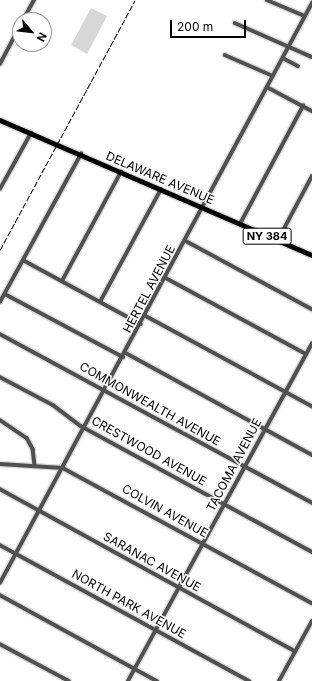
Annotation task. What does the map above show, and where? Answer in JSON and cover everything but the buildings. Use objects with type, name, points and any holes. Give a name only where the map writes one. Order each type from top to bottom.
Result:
[{"type":"main road","name":"DELAWARE AVENUE","points":[[0,120],[312,255]]},
{"type":"street","points":[[27,12],[34,0]]},
{"type":"street","points":[[267,0],[305,16]]},
{"type":"street","name":"HERTEL AVENUE","points":[[0,583],[106,391],[312,3]]},
{"type":"street","points":[[235,23],[312,57]]},
{"type":"street","points":[[0,64],[12,41]]},
{"type":"street","points":[[225,55],[273,76]]},
{"type":"street","points":[[283,58],[298,66]]},
{"type":"street","points":[[268,87],[312,111]]},
{"type":"street","points":[[240,224],[302,106]]},
{"type":"street","points":[[0,189],[31,133]]},
{"type":"street","points":[[0,302],[81,154]]},
{"type":"street","points":[[62,281],[121,172]]},
{"type":"street","points":[[278,240],[312,176]]},
{"type":"street","points":[[100,302],[161,189]]},
{"type":"street","points":[[186,241],[312,309]]},
{"type":"street","points":[[23,260],[141,324]]},
{"type":"street","points":[[166,278],[306,354]]},
{"type":"street","points":[[5,294],[123,358]]},
{"type":"street","points":[[146,316],[312,406]]},
{"type":"street","name":"COMMONWEALTH AVENUE","points":[[0,334],[312,503]]},
{"type":"street","name":"TACOMA AVENUE","points":[[128,681],[312,344]]},
{"type":"street","points":[[126,353],[312,455]]},
{"type":"street","name":"CRESTWOOD AVENUE","points":[[0,376],[50,403],[85,428],[312,552]]},
{"type":"street","points":[[0,420],[27,438],[33,449],[35,466]]},
{"type":"street","name":"COLVIN AVENUE","points":[[0,464],[63,468],[312,603]]},
{"type":"street","name":"SARANAC AVENUE","points":[[0,490],[295,651]]},
{"type":"street","name":"NORTH PARK AVENUE","points":[[0,545],[249,681]]},
{"type":"street","points":[[0,595],[157,681]]},
{"type":"street","points":[[279,681],[312,621]]},
{"type":"street","points":[[0,644],[69,681]]},
{"type":"shaded area","points":[[91,8],[107,16],[87,54],[71,45]]},
{"type":"railway","points":[[0,250],[135,0]]}]
